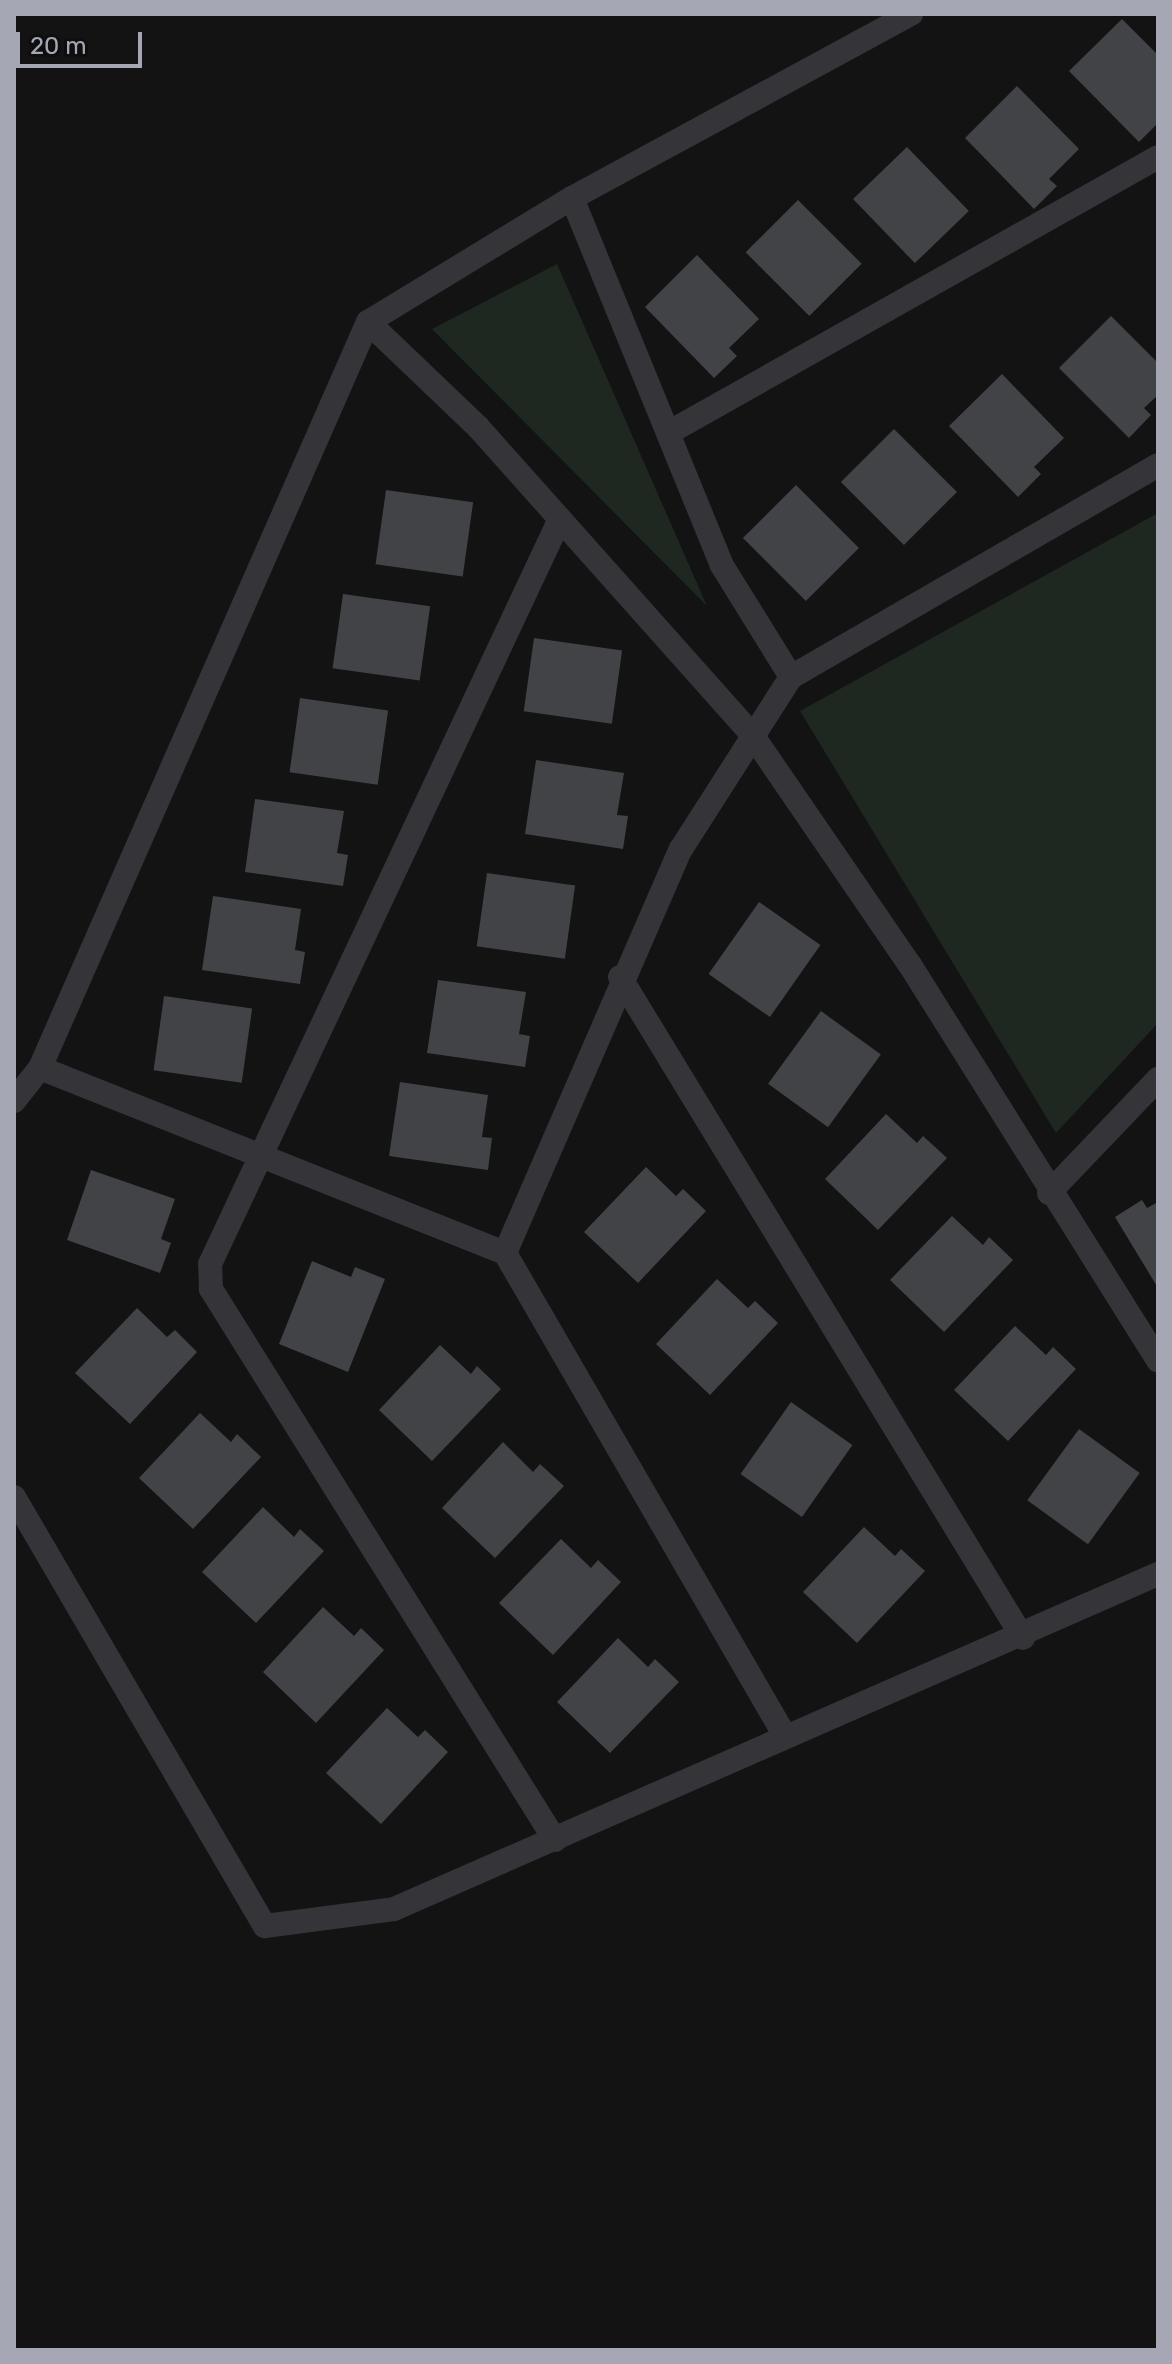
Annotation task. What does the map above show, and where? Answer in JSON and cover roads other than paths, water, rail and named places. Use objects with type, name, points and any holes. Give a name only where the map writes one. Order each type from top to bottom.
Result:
[{"type":"lane","points":[[14,1101],[40,1068],[368,322],[572,198],[911,14]]},
{"type":"lane","points":[[668,433],[1158,157]]},
{"type":"lane","points":[[572,198],[721,564],[791,677]]},
{"type":"lane","points":[[368,322],[560,519],[753,736],[910,965],[1049,1193],[1158,1361]]},
{"type":"lane","points":[[505,1253],[620,977],[681,849],[791,677],[1158,465]]},
{"type":"lane","points":[[555,1840],[211,1289],[210,1264],[266,1152],[560,519]]},
{"type":"lane","points":[[620,977],[1023,1638]]},
{"type":"lane","points":[[40,1068],[266,1152],[505,1253],[785,1736]]},
{"type":"lane","points":[[1049,1193],[1158,1079]]},
{"type":"lane","points":[[14,1497],[265,1926],[394,1909],[785,1736],[1023,1638],[1158,1574]]}]
